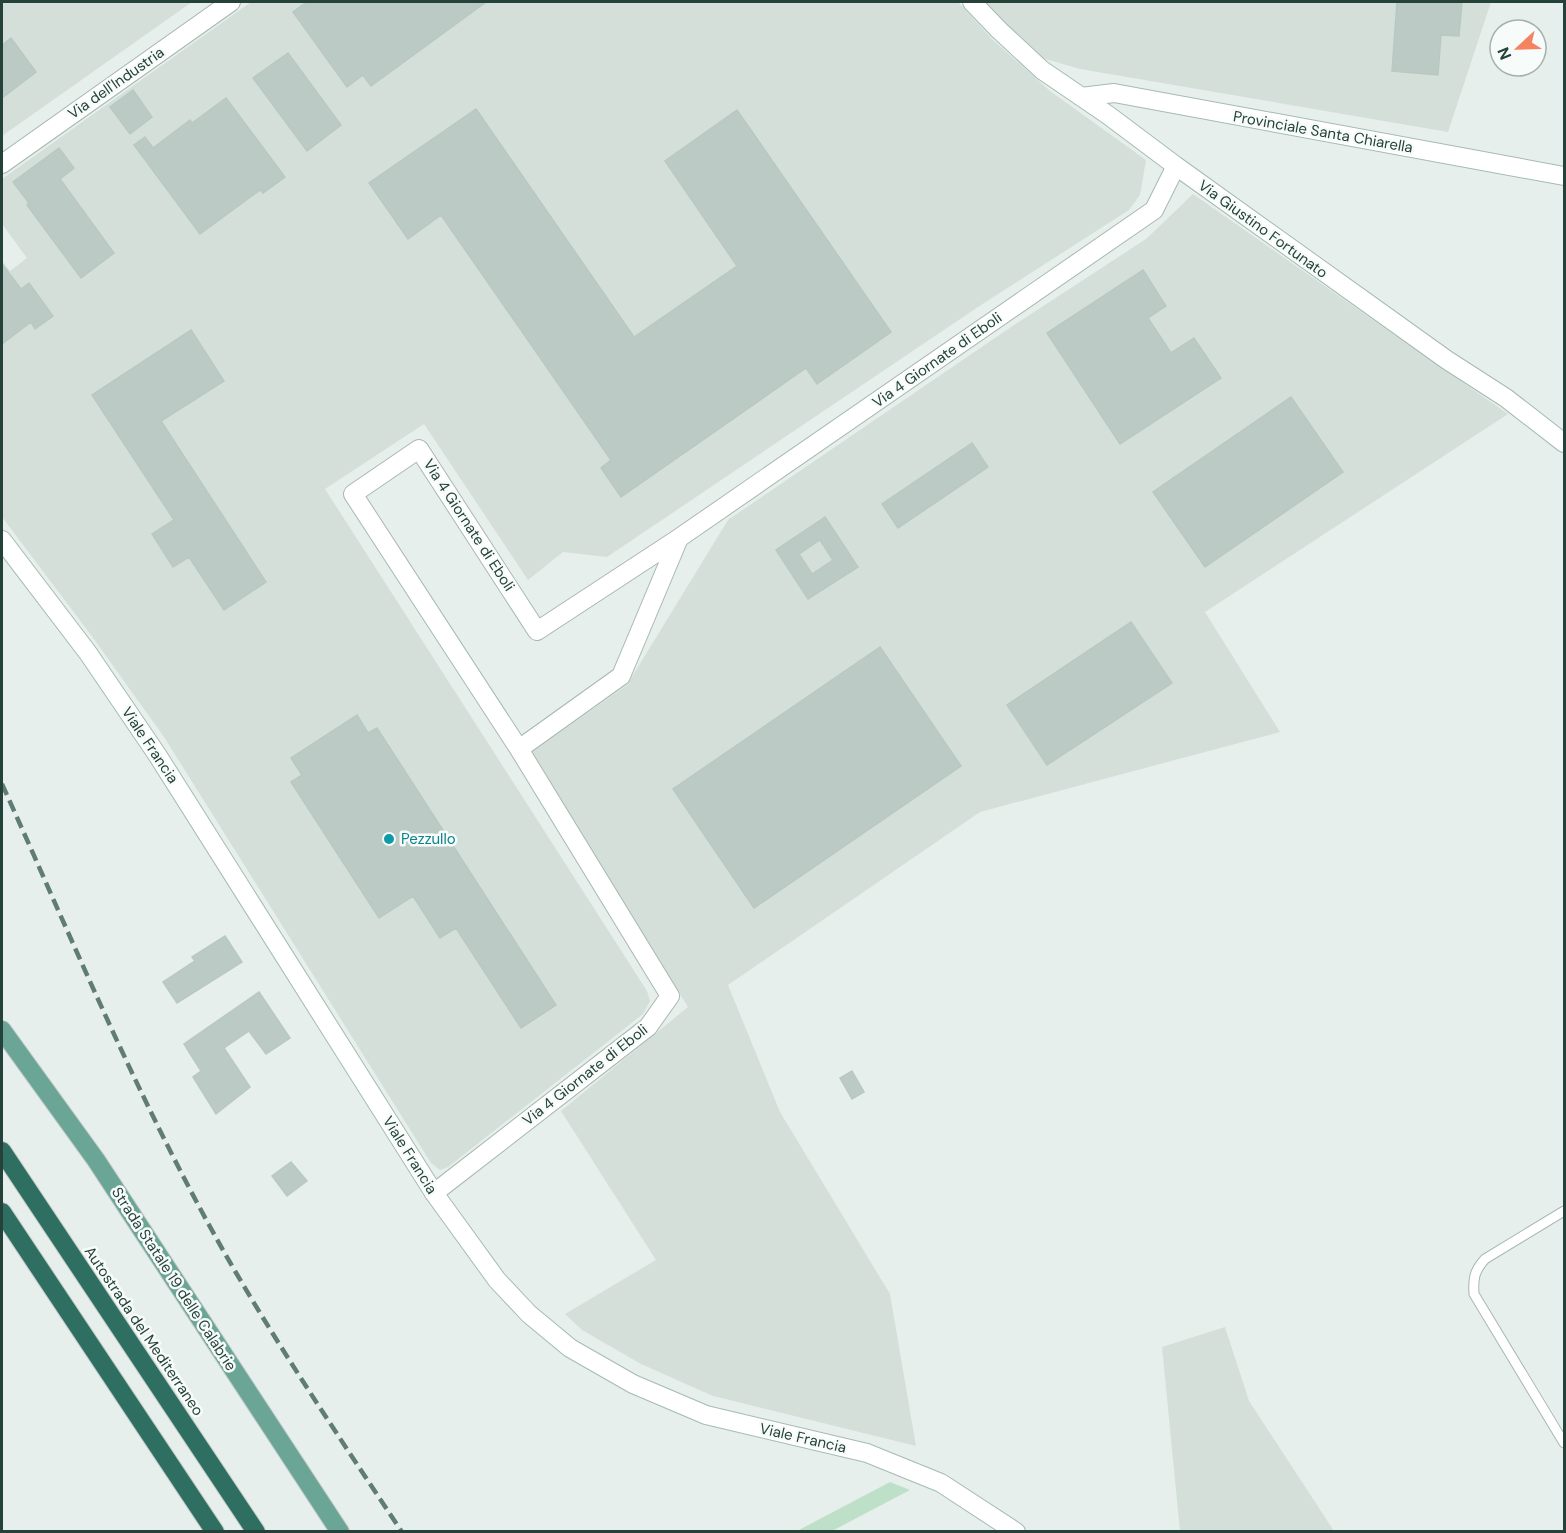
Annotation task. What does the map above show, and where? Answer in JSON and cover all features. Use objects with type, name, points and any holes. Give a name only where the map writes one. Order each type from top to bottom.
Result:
[{"type":"highway","name":"Autostrada del Mediterraneo","points":[[2,1150],[256,1532]]},
{"type":"highway","points":[[2,1212],[215,1532]]},
{"type":"main road","name":"Strada Statale 19 delle Calabrie","points":[[2,1030],[96,1160],[340,1532]]},
{"type":"street","name":"Via dell'Industria","points":[[2,164],[231,2]]},
{"type":"street","name":"Via Giustino Fortunato","points":[[972,2],[1042,70],[1108,115],[1447,360],[1506,398],[1564,442]]},
{"type":"street","name":"Provinciale Santa Chiarella","points":[[1081,97],[1114,93],[1564,176]]},
{"type":"street","name":"Via 4 Giornate di Eboli","points":[[434,1193],[648,1027],[670,996],[519,749],[353,494],[419,449],[537,631],[679,538],[1154,210],[1176,166]]},
{"type":"street","points":[[519,749],[621,676],[679,538]]},
{"type":"street","name":"Viale Francia","points":[[2,540],[88,653],[159,756],[434,1193],[497,1280],[529,1314],[570,1348],[633,1384],[706,1415],[867,1453],[941,1483],[1016,1532]]},
{"type":"lane","points":[[1564,1211],[1485,1259],[1475,1269],[1473,1282],[1474,1294],[1564,1443]]},
{"type":"shaded area","points":[[2,2],[192,2],[2,136]]},
{"type":"shaded area","points":[[251,2],[958,2],[993,40],[1050,91],[1146,160],[1140,195],[1129,210],[981,305],[607,557],[563,552],[528,580],[424,424],[325,489],[647,991],[650,1001],[643,1014],[448,1167],[440,1170],[431,1163],[164,737],[2,517],[2,261],[10,271],[27,258],[2,224],[2,179]]},
{"type":"shaded area","points":[[985,2],[1491,2],[1448,132],[1080,69],[1042,58],[1026,46]]},
{"type":"shaded area","points":[[1193,194],[1508,414],[1205,612],[1280,732],[980,812],[728,985],[780,1112],[890,1294],[916,1446],[713,1396],[641,1364],[582,1330],[565,1314],[656,1260],[561,1111],[688,1007],[529,754],[627,685],[728,520],[1014,325],[1146,239]]},
{"type":"shaded area","points":[[1225,1327],[1249,1401],[1334,1531],[1180,1531],[1162,1347]]},
{"type":"green space","points":[[890,1482],[910,1490],[832,1531],[797,1531]]},
{"type":"building","points":[[307,2],[486,2],[371,86],[363,75],[347,87],[293,12]]},
{"type":"building","points":[[1397,2],[1462,2],[1459,36],[1441,35],[1438,75],[1392,71]]},
{"type":"building","points":[[11,38],[36,72],[2,98],[2,45]]},
{"type":"building","points":[[288,53],[341,125],[307,151],[253,78]]},
{"type":"building","points":[[133,90],[152,117],[130,134],[110,107]]},
{"type":"building","points":[[226,98],[285,177],[263,193],[260,190],[200,234],[134,145],[145,137],[153,148],[190,120],[192,123]]},
{"type":"building","points":[[476,109],[634,337],[737,266],[665,161],[737,110],[891,332],[817,384],[806,368],[621,497],[601,468],[611,460],[441,215],[408,239],[369,183]]},
{"type":"building","points":[[59,148],[74,168],[60,179],[114,253],[81,278],[27,205],[29,203],[13,182]]},
{"type":"building","points":[[2,264],[21,289],[29,283],[53,316],[35,329],[31,322],[2,344]]},
{"type":"building","points":[[1143,270],[1166,306],[1148,318],[1171,353],[1194,338],[1221,378],[1120,444],[1047,333]]},
{"type":"building","points":[[191,330],[224,381],[161,421],[266,582],[224,610],[189,557],[173,567],[152,534],[174,520],[92,395]]},
{"type":"building","points":[[1291,397],[1343,472],[1205,567],[1153,492]]},
{"type":"building","points":[[972,443],[988,467],[898,528],[882,504]]},
{"type":"building","points":[[825,517],[858,567],[808,599],[776,550]],"holes":[[[820,540],[833,560],[812,574],[799,554]]]},
{"type":"building","points":[[1131,622],[1172,683],[1047,765],[1007,705]]},
{"type":"building","points":[[880,647],[961,766],[754,908],[673,789]]},
{"type":"building","name":"Pezzullo","points":[[357,715],[368,733],[377,728],[556,1005],[521,1028],[456,928],[440,938],[413,896],[379,918],[291,782],[302,775],[291,758]]},
{"type":"building","points":[[225,936],[242,962],[177,1003],[163,982],[195,961],[192,957]]},
{"type":"building","points":[[259,992],[290,1038],[266,1054],[249,1031],[224,1048],[250,1087],[216,1114],[193,1077],[201,1071],[184,1044]]},
{"type":"building","points":[[852,1071],[864,1092],[852,1099],[840,1078]]},
{"type":"building","points":[[291,1162],[307,1181],[287,1196],[272,1176]]},
{"type":"railway","points":[[2,784],[112,1031],[202,1212],[275,1337],[402,1532]]},
{"type":"place","name":"Pezzullo","points":[[389,839]]}]
